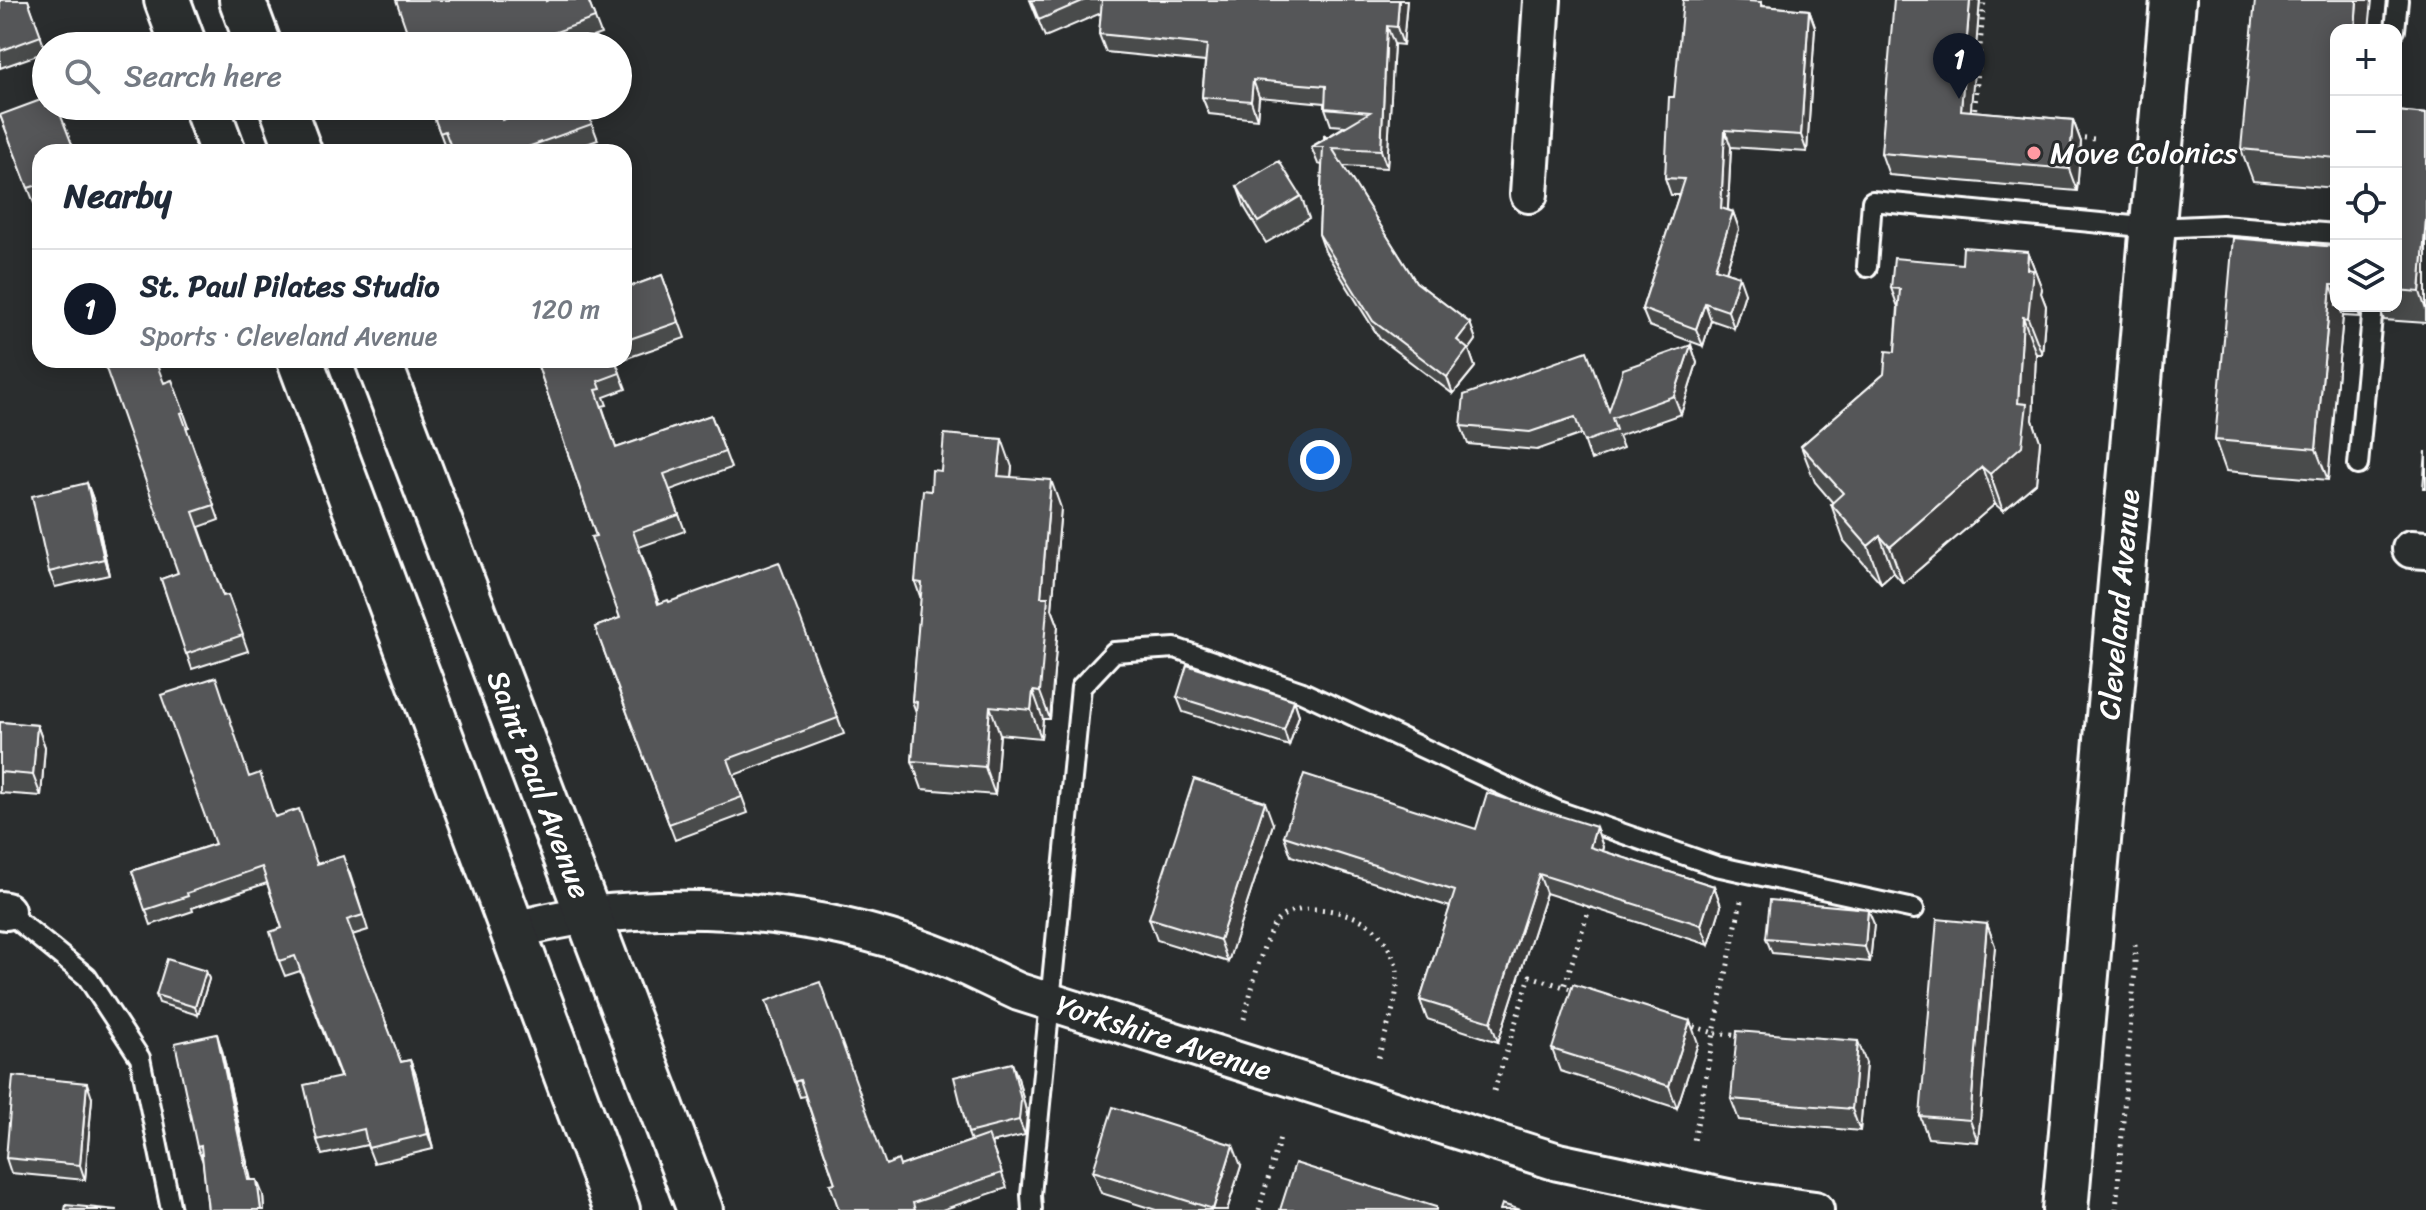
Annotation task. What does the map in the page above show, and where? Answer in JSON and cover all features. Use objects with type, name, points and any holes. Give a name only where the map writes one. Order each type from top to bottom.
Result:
[{"type":"main road","points":[[167,0],[179,32]]},
{"type":"main road","points":[[242,0],[254,32]]},
{"type":"main road","name":"Cleveland Avenue","points":[[2065,1210],[2173,0]]},
{"type":"main road","points":[[211,120],[220,144]]},
{"type":"main road","points":[[287,120],[296,144]]},
{"type":"main road","points":[[303,368],[617,1210]]},
{"type":"main road","name":"Saint Paul Avenue","points":[[381,368],[700,1210]]},
{"type":"street","points":[[1529,194],[1542,0]]},
{"type":"street","name":"Yorkshire Avenue","points":[[512,930],[588,915],[707,910],[795,917],[868,933],[952,961],[1019,992],[1679,1199],[1733,1199],[1815,1210]]},
{"type":"lane","points":[[2396,24],[2398,0]]},
{"type":"lane","points":[[1867,267],[1872,201],[2153,228],[2222,225],[2330,234]]},
{"type":"lane","points":[[2358,465],[2372,312]]},
{"type":"lane","points":[[1032,1210],[1081,687],[1114,652],[1175,648],[1300,691],[1558,811],[1716,866],[1914,909]]},
{"type":"lane","points":[[3,910],[87,977],[140,1058],[171,1210]]},
{"type":"path","points":[[1973,128],[1984,0]]},
{"type":"path","points":[[2068,136],[2095,139]]},
{"type":"path","points":[[1694,1141],[1746,872]]},
{"type":"path","points":[[1564,987],[1591,902]]},
{"type":"path","points":[[1244,1019],[1269,936],[1278,919],[1295,909],[1325,909],[1346,914],[1369,924],[1386,943],[1397,967],[1397,988],[1378,1059]]},
{"type":"path","points":[[2116,1210],[2135,936]]},
{"type":"path","points":[[1494,1091],[1530,976],[1579,992]]},
{"type":"path","points":[[1684,1024],[1714,1033],[1742,1036]]},
{"type":"path","points":[[1259,1210],[1281,1134]]},
{"type":"building","points":[[0,0],[28,0],[40,32],[32,32],[32,39],[0,51]]},
{"type":"building","points":[[396,0],[588,0],[595,18],[556,32],[407,32]]},
{"type":"building","points":[[1031,0],[1085,0],[1039,20]]},
{"type":"building","points":[[1102,0],[1399,0],[1397,27],[1387,26],[1381,150],[1332,148],[1416,282],[1470,323],[1457,340],[1468,349],[1447,377],[1373,321],[1319,234],[1323,147],[1311,147],[1324,140],[1324,134],[1326,138],[1370,112],[1325,108],[1326,86],[1253,80],[1251,101],[1202,97],[1207,45],[1099,34]]},
{"type":"building","points":[[1683,0],[1761,2],[1761,6],[1809,10],[1801,135],[1725,130],[1721,208],[1733,212],[1715,268],[1739,276],[1728,311],[1705,303],[1696,329],[1642,309],[1684,179],[1665,178],[1669,97],[1674,97]]},
{"type":"building","points":[[1894,0],[1970,0],[1961,110],[2073,120],[2069,169],[1881,153]]},
{"type":"building","points":[[2255,0],[2357,0],[2355,24],[2330,24],[2330,157],[2241,149]]},
{"type":"building","points":[[32,103],[32,120],[62,120],[72,144],[32,144],[32,187],[28,188],[0,115]]},
{"type":"building","points":[[2402,112],[2426,114],[2426,218],[2420,292],[2402,290]]},
{"type":"building","points":[[435,120],[591,120],[592,124],[536,144],[450,144],[445,131],[440,133]]},
{"type":"building","points":[[1279,161],[1301,196],[1258,222],[1237,186]]},
{"type":"building","points":[[2233,238],[2330,246],[2330,296],[2316,449],[2215,440]]},
{"type":"building","points":[[1963,247],[2028,252],[2027,269],[2033,270],[2028,318],[2023,317],[2018,403],[2027,404],[2022,446],[1990,474],[1982,467],[1890,547],[1880,536],[1868,546],[1831,504],[1843,493],[1801,446],[1884,374],[1886,351],[1895,352],[1900,289],[1891,288],[1894,258],[1962,264]]},
{"type":"building","points":[[662,275],[679,322],[632,338],[632,286]]},
{"type":"building","points":[[1691,345],[1674,396],[1612,418],[1616,430],[1584,442],[1575,417],[1530,432],[1461,426],[1464,395],[1587,351],[1609,411],[1623,369]]},
{"type":"building","points":[[106,368],[158,368],[164,383],[172,380],[214,505],[193,512],[223,596],[228,595],[243,635],[186,654],[161,579],[178,573]]},
{"type":"building","points":[[539,368],[618,368],[620,373],[598,381],[601,389],[596,390],[616,448],[711,415],[725,452],[664,474],[679,515],[633,531],[658,604],[779,562],[838,718],[728,759],[742,797],[669,824],[595,627],[620,618],[591,537],[596,536]]},
{"type":"building","points":[[944,434],[1002,439],[998,476],[1051,480],[1041,597],[1048,597],[1040,692],[1033,691],[1031,710],[990,706],[985,767],[912,761],[917,702],[912,701],[922,583],[915,582],[923,490],[931,491],[932,470],[941,471]]},
{"type":"building","points":[[2426,451],[2426,488],[2423,488]]},
{"type":"building","points":[[87,483],[104,559],[49,572],[32,496]]},
{"type":"building","points":[[1187,665],[1294,700],[1284,730],[1177,697]]},
{"type":"building","points":[[216,677],[249,777],[260,773],[275,817],[299,809],[317,864],[343,856],[363,915],[347,920],[401,1062],[410,1060],[428,1134],[368,1148],[364,1129],[317,1140],[304,1085],[341,1077],[295,956],[279,961],[270,932],[282,928],[262,867],[145,910],[132,871],[215,844],[161,695]]},
{"type":"building","points":[[0,722],[37,725],[33,775],[0,772]]},
{"type":"building","points":[[1304,774],[1476,829],[1487,793],[1596,827],[1590,847],[1714,886],[1701,925],[1539,874],[1491,1022],[1420,1000],[1455,891],[1284,836]]},
{"type":"building","points":[[1194,779],[1265,802],[1220,940],[1149,918]]},
{"type":"building","points":[[1770,900],[1868,909],[1865,947],[1766,938]]},
{"type":"building","points":[[1937,919],[1987,924],[1970,1120],[1920,1116]]},
{"type":"building","points":[[167,959],[206,971],[195,1007],[156,995]]},
{"type":"building","points":[[820,982],[886,1165],[898,1160],[900,1166],[988,1135],[1002,1173],[913,1203],[915,1210],[839,1210],[830,1184],[835,1183],[800,1080],[794,1082],[766,1001]]},
{"type":"building","points":[[1573,984],[1690,1021],[1669,1086],[1552,1049]]},
{"type":"building","points":[[1737,1031],[1858,1041],[1852,1109],[1731,1099]]},
{"type":"building","points":[[217,1034],[248,1180],[257,1180],[261,1210],[208,1210],[201,1146],[197,1147],[175,1043]]},
{"type":"building","points":[[1012,1063],[1021,1100],[1019,1120],[968,1133],[954,1077]]},
{"type":"building","points":[[13,1076],[87,1083],[80,1165],[6,1158]]},
{"type":"building","points":[[1113,1107],[1233,1145],[1213,1209],[1093,1171]]},
{"type":"building","points":[[1295,1163],[1436,1207],[1436,1210],[1280,1210]]},
{"type":"building","points":[[1502,1204],[1521,1210],[1500,1210]]},
{"type":"building","points":[[66,1205],[117,1210],[65,1210]]},
{"type":"place","name":"St. Paul Pilates Studio","points":[[1959,99]]},
{"type":"place","name":"Move Colonics","points":[[2034,153]]}]
